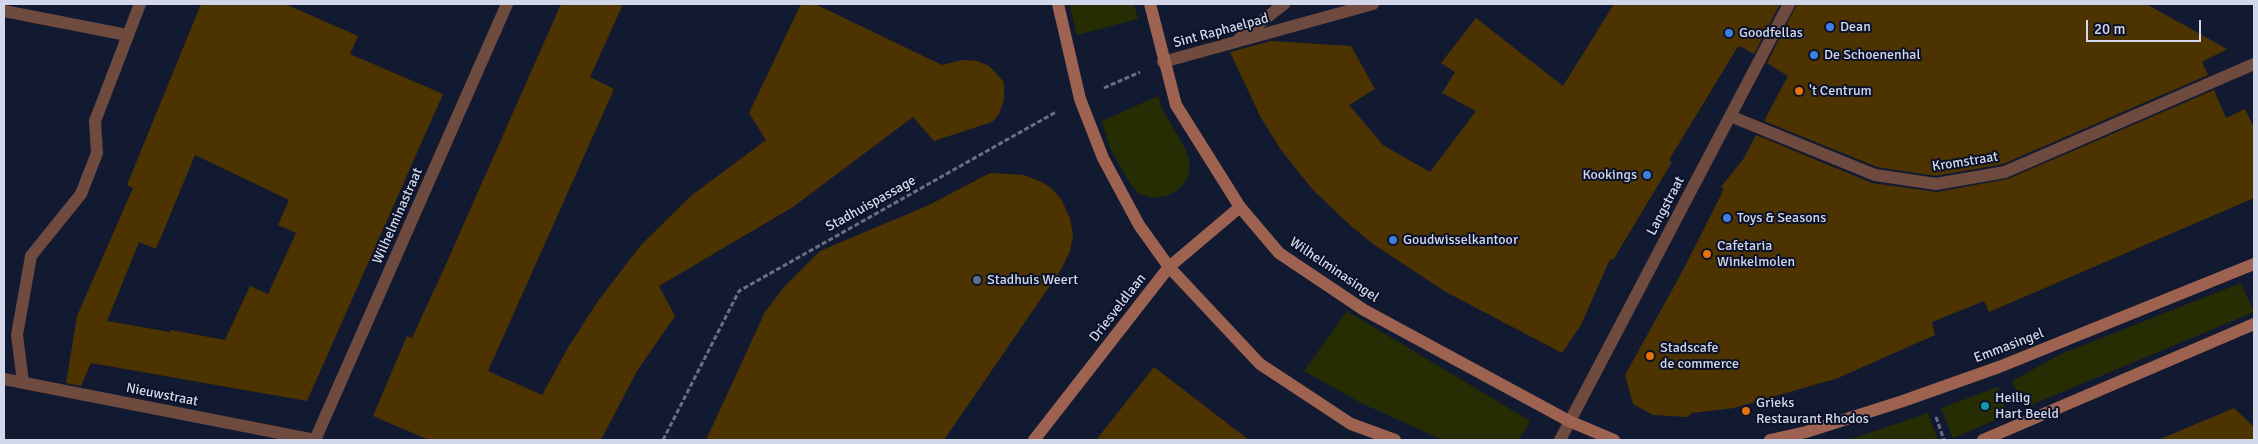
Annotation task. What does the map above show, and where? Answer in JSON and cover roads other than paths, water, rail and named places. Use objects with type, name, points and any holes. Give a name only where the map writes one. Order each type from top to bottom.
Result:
[{"type":"street","points":[[23,382],[17,335],[31,256],[81,194],[97,153],[95,121],[140,4]]},
{"type":"street","name":"Wilhelminastraat","points":[[315,440],[507,4]]},
{"type":"street","points":[[1058,4],[1080,99],[1103,158],[1139,225],[1169,267],[1260,364],[1351,424],[1395,440]]},
{"type":"street","name":"Wilhelminasingel","points":[[1150,4],[1176,105],[1240,206],[1279,253],[1364,310],[1569,421],[1614,440]]},
{"type":"street","points":[[1235,43],[1284,4]]},
{"type":"street","name":"Sint Raphaelpad","points":[[1164,62],[1373,4]]},
{"type":"street","name":"Langstraat","points":[[1560,440],[1789,4]]},
{"type":"street","points":[[4,11],[127,35]]},
{"type":"street","name":"Kromstraat","points":[[1730,116],[1875,175],[1936,184],[2005,172],[2254,64]]},
{"type":"street","name":"Driesveldlaan","points":[[1034,440],[1169,267],[1240,206]]},
{"type":"street","name":"Emmasingel","points":[[1770,440],[1806,432],[1894,404],[1999,367],[2254,264]]},
{"type":"street","points":[[1983,440],[2254,324]]},
{"type":"street","name":"Nieuwstraat","points":[[4,379],[315,440]]},
{"type":"place","name":"Dean","points":[[1830,27]]},
{"type":"place","name":"Goodfellas","points":[[1729,33]]},
{"type":"place","name":"De Schoenenhal","points":[[1814,55]]},
{"type":"place","name":"'t Centrum","points":[[1799,91]]},
{"type":"place","name":"Kookings","points":[[1647,175]]},
{"type":"place","name":"Toys & Seasons","points":[[1727,218]]},
{"type":"place","name":"Goudwisselkantoor","points":[[1393,240]]},
{"type":"place","name":"Cafetaria Winkelmolen","points":[[1707,254]]},
{"type":"place","name":"Stadhuis Weert","points":[[977,280]]},
{"type":"place","name":"Stadscafe de commerce","points":[[1650,356]]},
{"type":"place","name":"Heilig Hart Beeld","points":[[1985,406]]},
{"type":"place","name":"Grieks Restaurant Rhodos","points":[[1746,411]]}]
